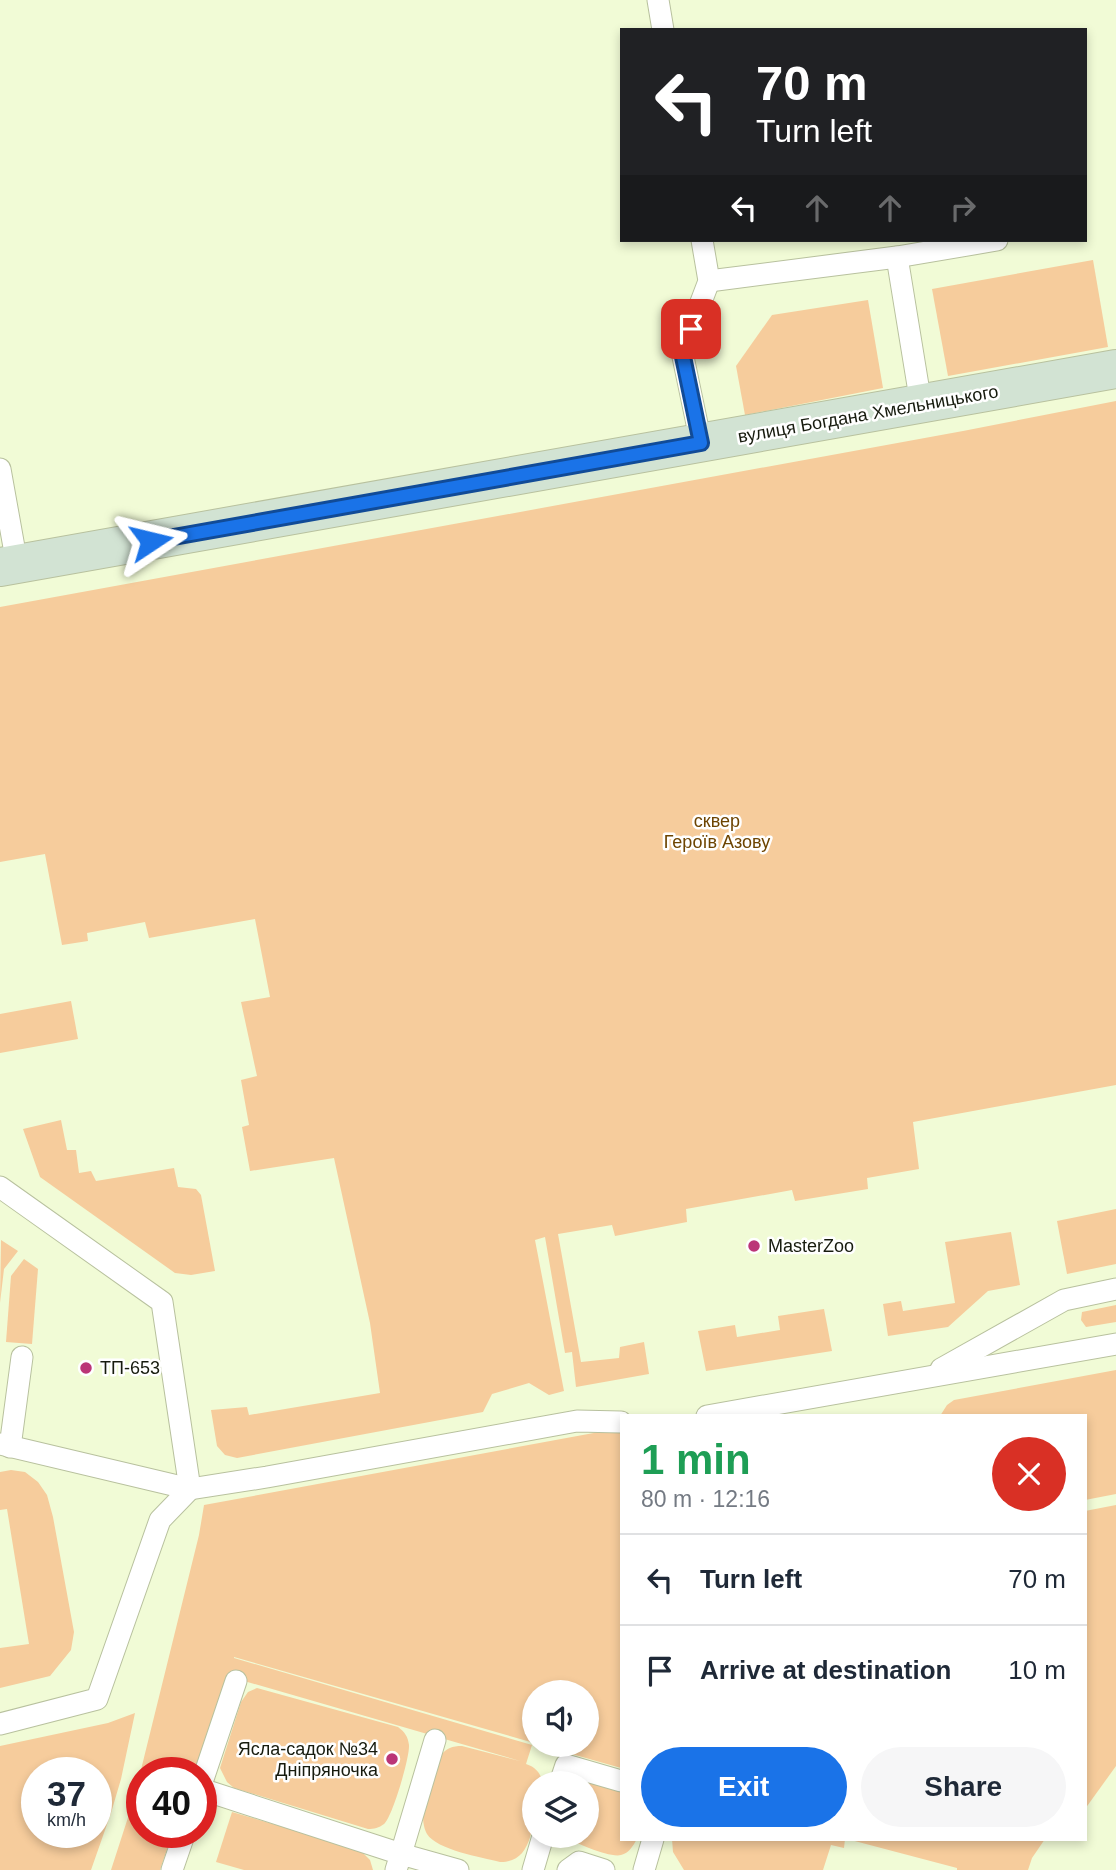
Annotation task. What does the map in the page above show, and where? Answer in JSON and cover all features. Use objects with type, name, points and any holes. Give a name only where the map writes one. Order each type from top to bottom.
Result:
[{"type":"street","name":"вулиця Богдана Хмельницького","points":[[8,566],[1116,369]]},
{"type":"lane","points":[[658,0],[663,28]]},
{"type":"lane","points":[[701,443],[682,352],[709,281],[702,242]]},
{"type":"lane","points":[[709,281],[897,257],[985,242]]},
{"type":"lane","points":[[897,257],[921,404]]},
{"type":"lane","points":[[0,469],[8,566]]},
{"type":"lane","points":[[0,1187],[162,1302],[190,1489]]},
{"type":"lane","points":[[925,1378],[1064,1300],[1116,1289]]},
{"type":"lane","points":[[718,1414],[1116,1344]]},
{"type":"lane","points":[[22,1357],[5,1445],[190,1489],[577,1421],[620,1422]]},
{"type":"lane","points":[[0,1724],[97,1699],[160,1520],[190,1489]]},
{"type":"lane","points":[[211,1757],[236,1681]]},
{"type":"lane","points":[[398,1862],[436,1740]]},
{"type":"lane","points":[[564,1771],[566,1765],[587,1771]]},
{"type":"lane","points":[[599,1775],[620,1781]]},
{"type":"lane","points":[[217,1793],[398,1862],[458,1870]]},
{"type":"lane","points":[[644,1870],[652,1841]]},
{"type":"lane","points":[[172,1870],[180,1848]]},
{"type":"lane","points":[[533,1870],[540,1848]]},
{"type":"lane","points":[[568,1870],[579,1862],[604,1870]]},
{"type":"green space","points":[[1093,260],[1108,347],[948,376],[932,289]]},
{"type":"green space","points":[[868,300],[883,388],[745,415],[736,366],[772,315]]},
{"type":"green space","name":"сквер Героїв Азову","points":[[1116,401],[1116,1085],[913,1122],[919,1169],[867,1178],[868,1189],[795,1201],[792,1190],[686,1209],[687,1222],[615,1236],[612,1225],[558,1234],[581,1362],[619,1358],[620,1347],[644,1342],[649,1374],[576,1387],[572,1352],[565,1353],[545,1237],[535,1240],[564,1391],[549,1395],[529,1383],[492,1394],[483,1412],[237,1458],[225,1455],[217,1446],[211,1410],[247,1407],[249,1415],[380,1393],[370,1323],[334,1158],[250,1171],[242,1127],[249,1125],[241,1080],[257,1076],[241,1002],[270,997],[255,919],[149,938],[145,922],[87,933],[88,941],[62,945],[45,854],[0,862],[0,607]]},
{"type":"green space","points":[[71,1001],[78,1039],[0,1053],[0,1014]]},
{"type":"green space","points":[[61,1120],[67,1150],[76,1150],[79,1173],[91,1171],[96,1181],[174,1168],[178,1187],[196,1189],[201,1195],[215,1271],[191,1275],[175,1273],[40,1177],[23,1129]]},
{"type":"green space","points":[[1116,1209],[1116,1264],[1067,1274],[1057,1221]]},
{"type":"green space","points":[[1011,1232],[1020,1285],[988,1291],[948,1327],[888,1336],[883,1304],[901,1301],[903,1311],[955,1303],[945,1242]]},
{"type":"green space","points":[[1,1240],[18,1251],[4,1269],[0,1303]]},
{"type":"green space","points":[[24,1259],[38,1269],[32,1344],[6,1342],[11,1276]]},
{"type":"green space","points":[[1116,1305],[1116,1322],[1086,1327],[1081,1320],[1082,1312]]},
{"type":"green space","points":[[824,1309],[832,1351],[706,1371],[698,1331],[735,1325],[737,1337],[780,1330],[778,1316]]},
{"type":"green space","points":[[1116,1370],[1116,1494],[1087,1500],[1087,1414],[941,1414],[954,1400]]},
{"type":"green space","points":[[610,1430],[620,1431],[620,1768],[582,1757],[599,1757],[599,1680],[522,1680],[522,1740],[234,1657],[522,1742],[522,1757],[528,1757],[526,1764],[538,1771],[522,1771],[522,1848],[525,1848],[521,1854],[512,1860],[500,1862],[460,1852],[432,1840],[423,1820],[440,1756],[447,1749],[462,1746],[520,1761],[227,1676],[199,1757],[144,1757],[204,1505]]},
{"type":"green space","points":[[0,1472],[25,1472],[38,1482],[47,1495],[74,1632],[71,1650],[50,1676],[0,1688],[0,1648],[29,1644],[7,1509],[0,1510]]},
{"type":"green space","points":[[1116,1505],[1116,1766],[1087,1806],[1087,1511]]},
{"type":"green space","points":[[257,1688],[398,1727],[403,1731],[409,1745],[407,1762],[396,1800],[384,1824],[368,1829],[234,1788],[227,1782],[220,1768],[241,1702],[248,1692]]},
{"type":"green space","points":[[135,1713],[112,1810],[112,1757],[21,1757],[21,1848],[99,1848],[91,1870],[0,1870],[0,1746],[108,1723]]},
{"type":"green space","points":[[599,1784],[620,1791],[620,1841],[636,1841],[624,1854],[590,1848],[599,1848]]},
{"type":"green space","points":[[232,1812],[359,1849],[370,1860],[373,1870],[244,1870],[216,1862]]},
{"type":"green space","points":[[126,1824],[126,1848],[168,1848],[160,1870],[111,1870]]},
{"type":"green space","points":[[672,1841],[845,1841],[844,1848],[831,1845],[823,1870],[684,1870],[673,1852]]},
{"type":"green space","points":[[855,1841],[1044,1841],[1032,1858],[1028,1870],[957,1868]]},
{"type":"place","name":"MasterZoo","points":[[754,1246]]},
{"type":"place","name":"ТП-653","points":[[86,1368]]},
{"type":"place","name":"Ясла-садок №34 Дніпряночка","points":[[392,1759]]},
{"type":"route","points":[[151,541],[701,443],[682,352],[691,329]]}]
